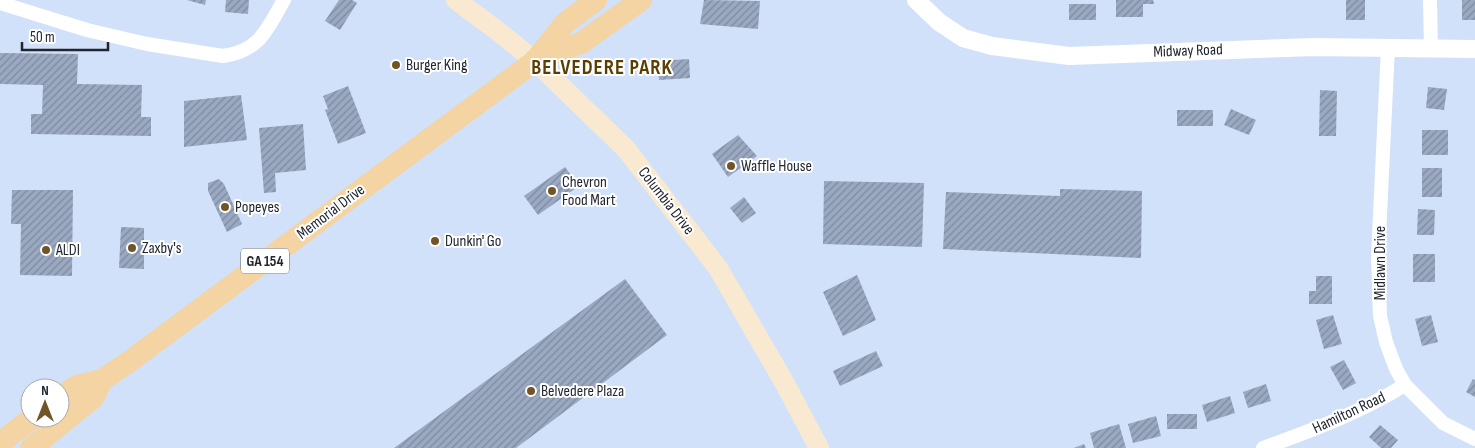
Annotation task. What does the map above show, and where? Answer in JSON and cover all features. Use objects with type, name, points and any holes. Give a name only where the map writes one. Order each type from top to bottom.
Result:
[{"type":"main road","name":"Columbia Drive","points":[[456,0],[534,61],[626,149],[718,268],[784,382],[819,448]]},
{"type":"main road","name":"Memorial Drive","points":[[70,391],[77,386],[102,380],[130,361],[534,61],[565,23],[596,0]]},
{"type":"main road","name":"Memorial Drive","points":[[534,61],[582,44],[641,0]]},
{"type":"main road","name":"Memorial Drive","points":[[31,448],[93,398],[102,380]]},
{"type":"main road","points":[[0,443],[20,427]]},
{"type":"street","points":[[0,3],[87,30],[139,42],[222,56],[235,55],[245,51],[261,39],[284,0]]},
{"type":"street","name":"Midway Road","points":[[916,0],[939,22],[963,38],[992,46],[1069,56],[1304,47],[1475,49]]},
{"type":"street","points":[[1430,0],[1431,47]]},
{"type":"street","name":"Midlawn Drive","points":[[1388,47],[1378,258],[1380,316],[1386,342],[1396,369],[1405,385],[1443,423],[1475,439]]},
{"type":"street","name":"Hamilton Road","points":[[1263,448],[1338,421],[1405,385]]},
{"type":"building","points":[[187,0],[206,0],[205,5]]},
{"type":"building","points":[[226,0],[249,0],[248,14],[225,12]]},
{"type":"building","points":[[339,0],[352,0],[357,3],[340,30],[325,21]]},
{"type":"building","points":[[704,0],[760,1],[758,29],[700,24]]},
{"type":"building","points":[[1116,0],[1153,0],[1154,4],[1143,4],[1143,17],[1116,17]]},
{"type":"building","points":[[1346,0],[1365,0],[1365,20],[1346,20]]},
{"type":"building","points":[[1462,0],[1475,0],[1475,20],[1462,20]]},
{"type":"building","points":[[1069,4],[1096,4],[1096,20],[1069,20]]},
{"type":"building","points":[[0,53],[78,54],[77,84],[142,85],[141,117],[151,117],[151,136],[31,134],[31,114],[42,114],[43,85],[0,84]]},
{"type":"building","points":[[689,59],[690,78],[659,80],[658,61]]},
{"type":"building","points":[[348,86],[366,133],[338,144],[325,110],[328,109],[323,96]]},
{"type":"building","points":[[1428,87],[1447,89],[1444,110],[1426,108]]},
{"type":"building","points":[[1320,90],[1337,91],[1336,136],[1319,136]]},
{"type":"building","points":[[241,95],[247,140],[184,147],[184,101]]},
{"type":"building","points":[[1231,109],[1256,120],[1249,135],[1224,125]]},
{"type":"building","points":[[1177,110],[1213,110],[1213,126],[1177,126]]},
{"type":"building","points":[[303,124],[306,170],[275,173],[276,192],[264,193],[259,128]]},
{"type":"building","points":[[1422,130],[1448,130],[1448,155],[1422,155]]},
{"type":"building","name":"Waffle House","points":[[738,135],[757,156],[728,177],[712,154]]},
{"type":"building","name":"Chevron Food Mart","points":[[565,167],[579,186],[538,215],[524,196]]},
{"type":"building","points":[[1422,168],[1442,168],[1442,197],[1422,197]]},
{"type":"building","name":"Popeyes","points":[[219,179],[224,184],[242,224],[227,232],[208,191],[208,183]]},
{"type":"building","points":[[824,181],[924,183],[922,247],[823,244]]},
{"type":"building","points":[[1060,189],[1142,191],[1141,258],[943,249],[946,192],[1060,196]]},
{"type":"building","name":"ALDI","points":[[12,190],[73,190],[72,276],[20,275],[21,224],[11,224]]},
{"type":"building","points":[[744,197],[756,213],[742,223],[730,208]]},
{"type":"building","points":[[1418,209],[1435,210],[1434,235],[1417,235]]},
{"type":"building","name":"Zaxby's","points":[[121,227],[144,228],[144,269],[119,268]]},
{"type":"building","points":[[1413,254],[1435,254],[1435,282],[1413,282]]},
{"type":"building","points":[[857,275],[876,320],[843,336],[823,292]]},
{"type":"building","points":[[1316,276],[1332,276],[1332,304],[1309,304],[1309,291],[1316,291]]},
{"type":"building","name":"Belvedere Plaza","points":[[625,279],[667,335],[516,448],[394,448]]},
{"type":"building","points":[[1333,315],[1342,344],[1324,349],[1316,320]]},
{"type":"building","points":[[1431,315],[1438,342],[1422,346],[1415,319]]},
{"type":"building","points":[[876,351],[883,366],[840,386],[833,371]]},
{"type":"building","points":[[1344,360],[1356,383],[1343,390],[1330,367]]},
{"type":"building","points":[[1473,379],[1475,380],[1475,397],[1466,392]]},
{"type":"building","points":[[1266,384],[1271,401],[1248,408],[1243,392]]},
{"type":"building","points":[[1230,396],[1235,413],[1207,422],[1202,405]]},
{"type":"building","points":[[1167,414],[1197,414],[1197,429],[1167,429]]},
{"type":"building","points":[[1156,416],[1161,436],[1133,443],[1128,424]]},
{"type":"building","points":[[1119,424],[1126,448],[1094,448],[1090,433]]},
{"type":"building","points":[[1380,425],[1398,440],[1391,448],[1381,448],[1369,437]]},
{"type":"building","points":[[1084,444],[1086,448],[1074,448]]},
{"type":"place","name":"Burger King","points":[[396,65]]},
{"type":"place","name":"Waffle House","points":[[731,166]]},
{"type":"place","name":"Chevron Food Mart","points":[[552,191]]},
{"type":"place","name":"Popeyes","points":[[225,207]]},
{"type":"place","name":"Dunkin' Go","points":[[435,241]]},
{"type":"place","name":"Zaxby's","points":[[132,248]]},
{"type":"place","name":"ALDI","points":[[46,250]]},
{"type":"place","name":"Belvedere Plaza","points":[[531,391]]},
{"type":"district","name":"BELVEDERE PARK","points":[[602,67]]}]
